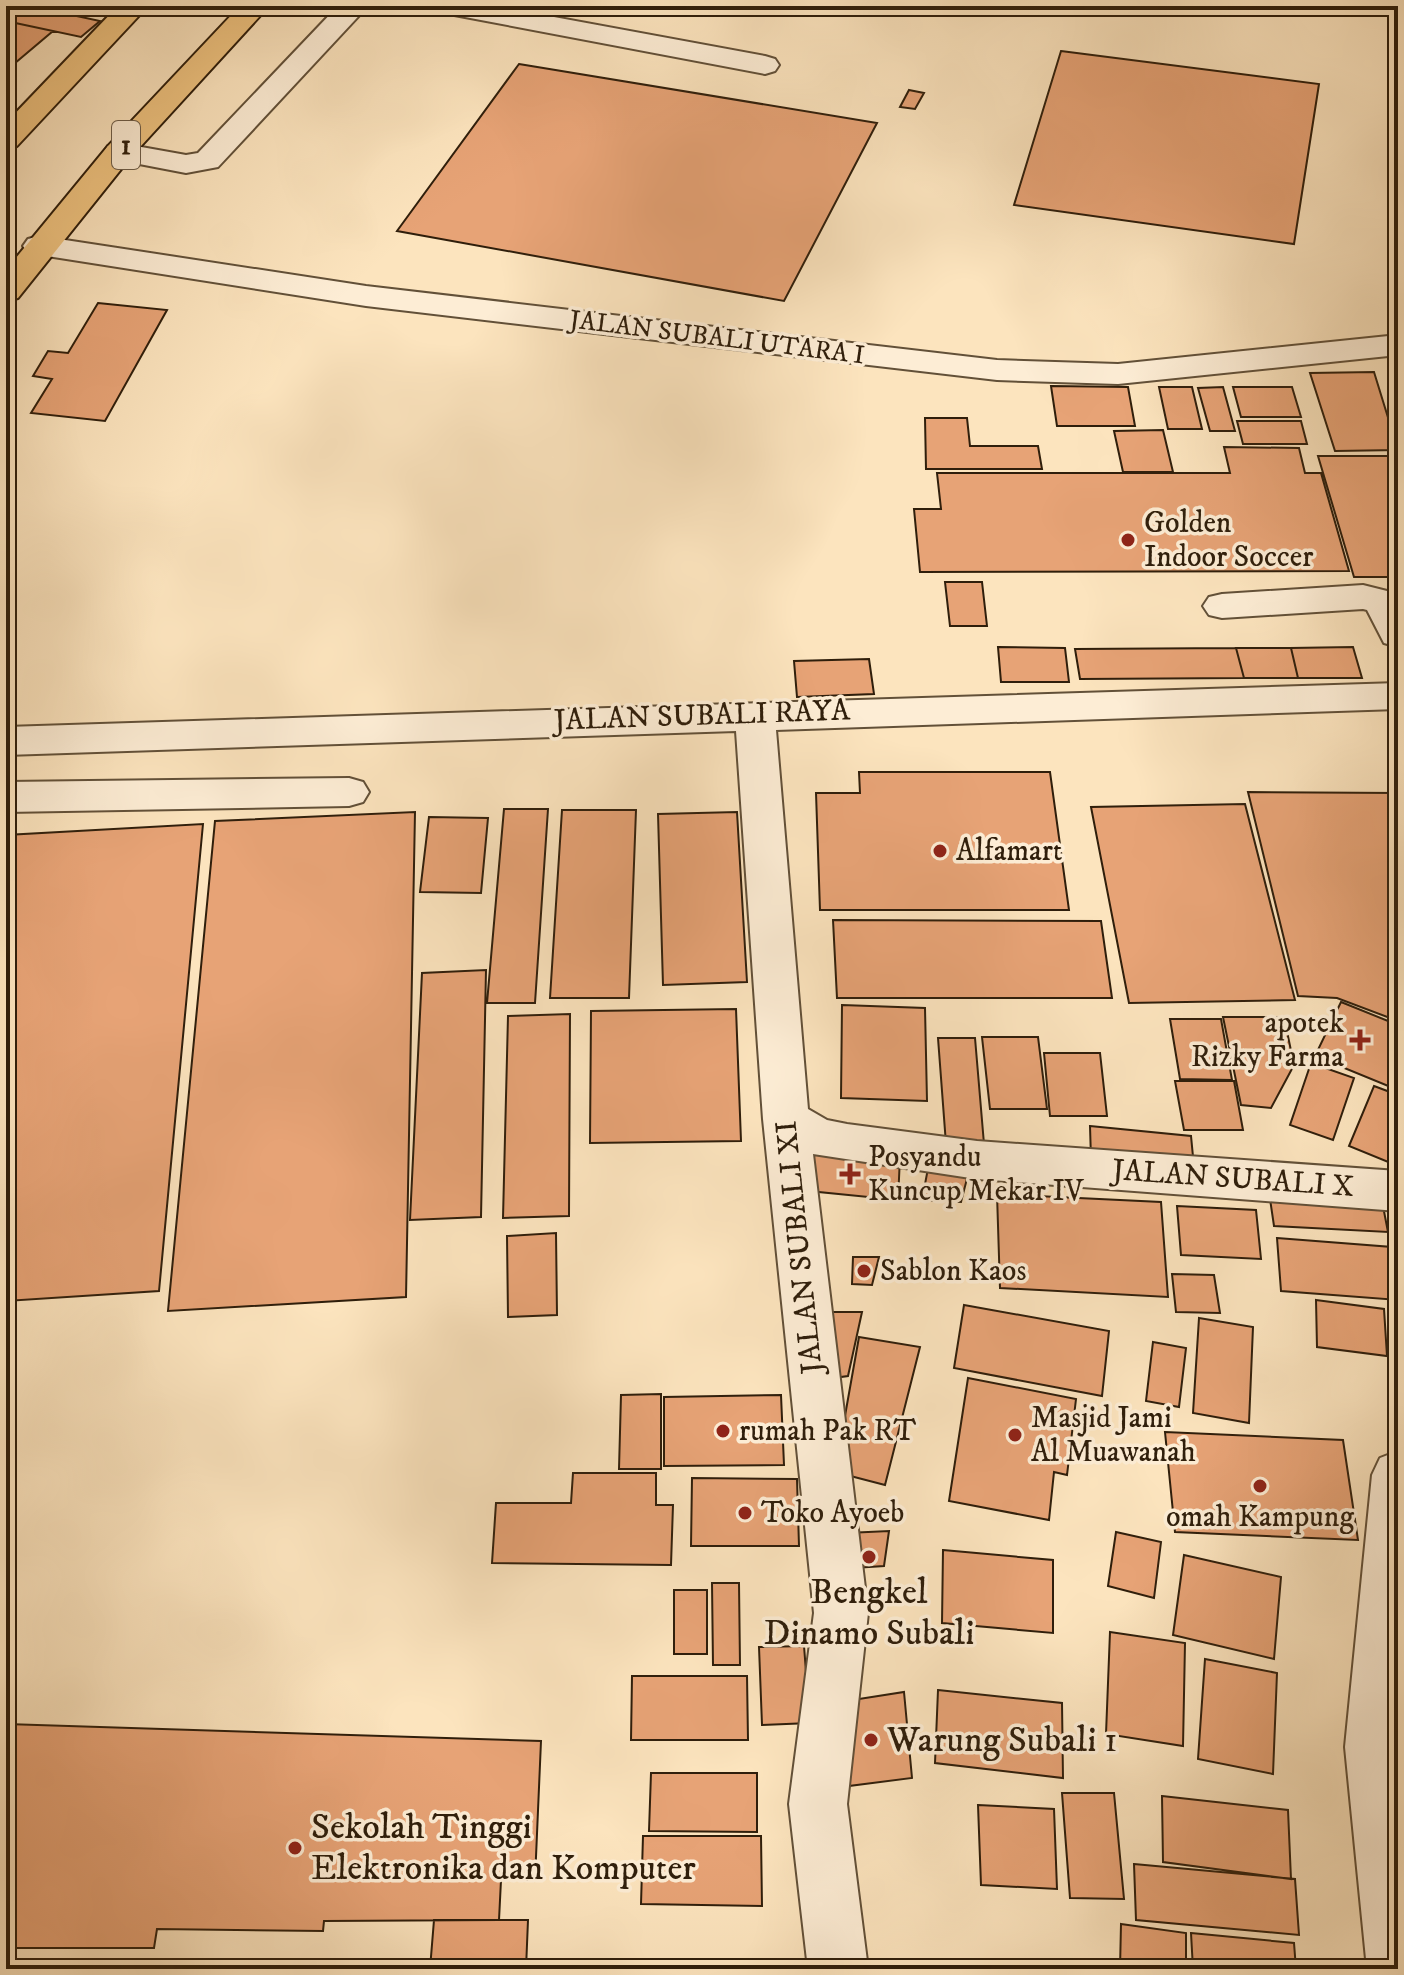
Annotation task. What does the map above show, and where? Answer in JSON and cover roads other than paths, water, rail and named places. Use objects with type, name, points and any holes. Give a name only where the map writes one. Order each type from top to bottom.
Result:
[{"type":"highway","points":[[6,140],[134,6]]},
{"type":"highway","name":"1","points":[[6,291],[39,246],[119,152],[255,6]]},
{"type":"street","points":[[119,152],[186,164],[207,161],[354,6]]},
{"type":"street","points":[[449,6],[765,65]]},
{"type":"street","name":"JALAN SUBALI UTARA I","points":[[39,246],[366,296],[997,370],[1118,374],[1398,345]]},
{"type":"street","points":[[1222,606],[1363,597],[1382,602],[1398,634]]},
{"type":"street","name":"JALAN SUBALI RAYA","points":[[6,741],[755,714],[1398,696]]},
{"type":"street","name":"JALAN SUBALI XI","points":[[755,714],[786,1119],[841,1613],[818,1804],[838,1969]]},
{"type":"street","points":[[6,797],[349,792]]},
{"type":"street","name":"JALAN SUBALI X","points":[[786,1119],[816,1136],[847,1143],[977,1160],[1398,1191]]},
{"type":"street","points":[[1397,1969],[1385,1749],[1398,1475]]},
{"type":"place","name":"Golden Indoor Soccer","points":[[1128,540]]},
{"type":"place","name":"Alfamart","points":[[940,851]]},
{"type":"place","name":"apotek Rizky Farma","points":[[1360,1040]]},
{"type":"place","name":"Posyandu Kuncup Mekar IV","points":[[850,1174]]},
{"type":"place","name":"Sablon Kaos","points":[[864,1271]]},
{"type":"place","name":"rumah Pak RT","points":[[723,1431]]},
{"type":"place","name":"Masjid Jami Al Muawanah","points":[[1015,1435]]},
{"type":"place","name":"omah Kampung","points":[[1260,1486]]},
{"type":"place","name":"Toko Ayoeb","points":[[745,1513]]},
{"type":"place","name":"Bengkel Dinamo Subali","points":[[869,1557]]},
{"type":"place","name":"Warung Subali 1","points":[[871,1740]]},
{"type":"place","name":"Sekolah Tinggi Elektronika dan Komputer","points":[[295,1848]]}]
